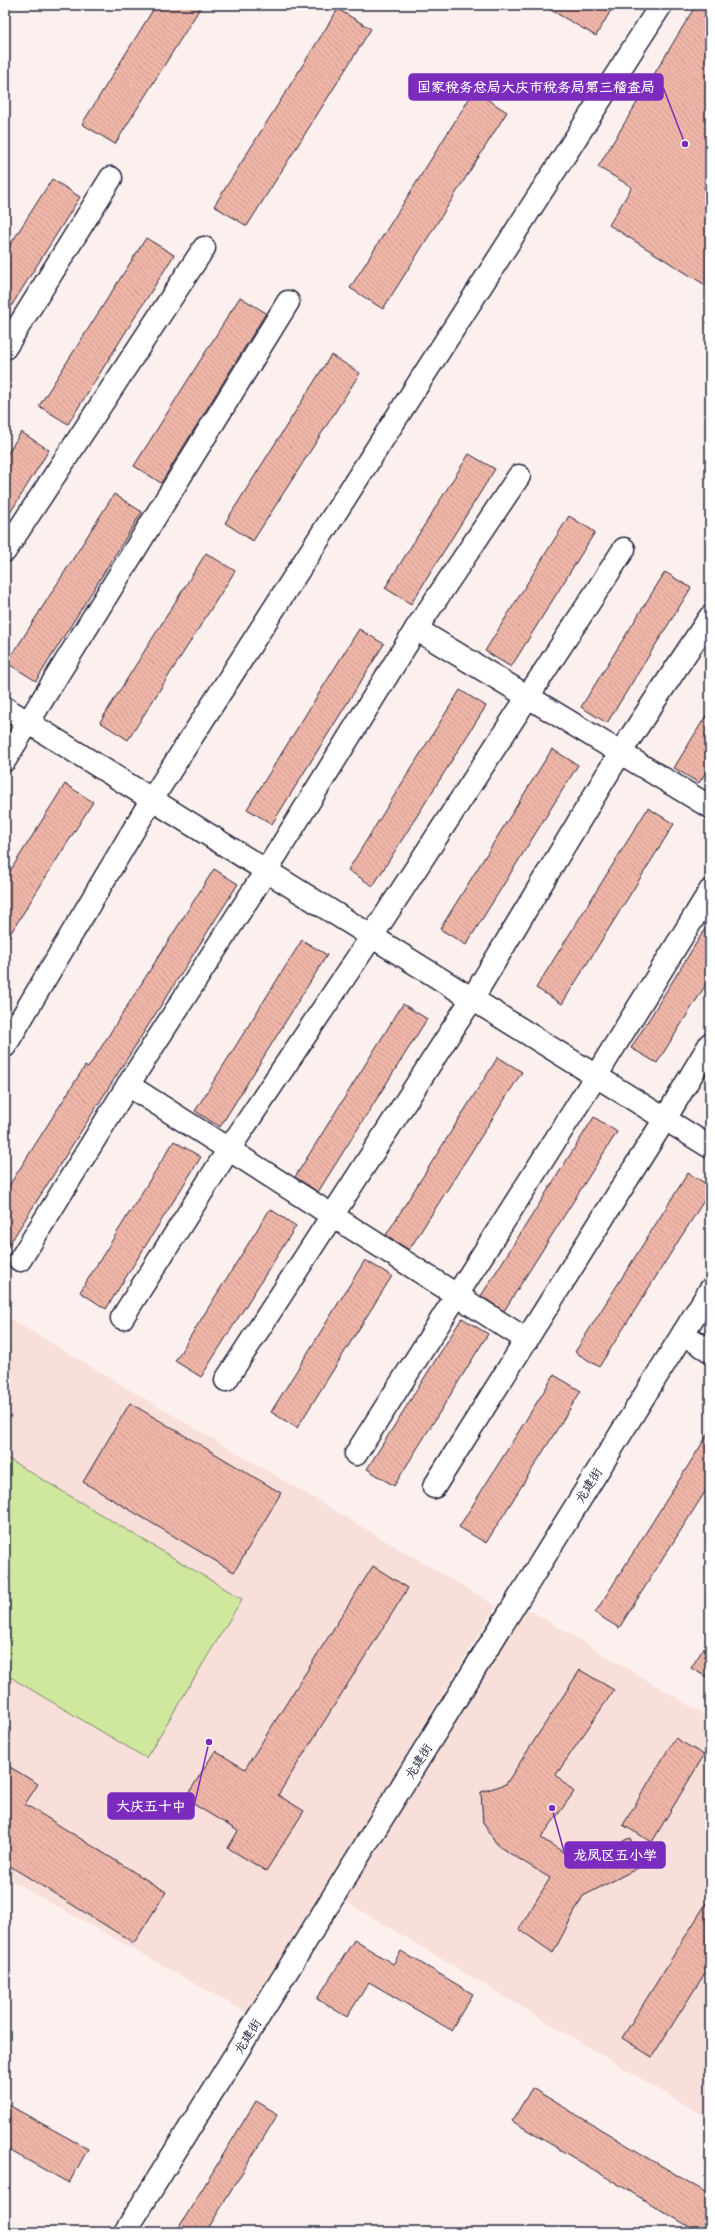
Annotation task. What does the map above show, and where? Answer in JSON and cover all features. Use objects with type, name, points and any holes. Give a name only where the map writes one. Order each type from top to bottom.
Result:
[{"type":"street","points":[[5,1046],[152,799],[661,5]]},
{"type":"street","points":[[5,348],[111,178]]},
{"type":"street","points":[[5,551],[204,248]]},
{"type":"street","points":[[5,760],[288,302]]},
{"type":"street","points":[[20,1260],[128,1085],[266,870],[416,629],[519,476]]},
{"type":"street","points":[[122,1318],[229,1149],[372,936],[624,549]]},
{"type":"street","points":[[226,1380],[472,999],[620,753],[710,617]]},
{"type":"street","points":[[416,629],[710,807]]},
{"type":"street","points":[[5,708],[710,1147]]},
{"type":"street","points":[[356,1454],[596,1076],[710,891]]},
{"type":"street","points":[[434,1487],[665,1119],[710,1044]]},
{"type":"street","points":[[128,1085],[527,1340]]},
{"type":"street","name":"龙建街","points":[[125,2232],[710,1290]]},
{"type":"street","points":[[683,1334],[710,1351]]},
{"type":"shaded area","points":[[5,1316],[496,1606],[249,2014],[5,1877]]},
{"type":"shaded area","points":[[518,1603],[710,1718],[710,2120],[340,1898]]},
{"type":"green space","points":[[5,1457],[242,1599],[146,1758],[5,1674]]},
{"type":"building","points":[[156,5],[202,5],[115,144],[82,124]]},
{"type":"building","points":[[542,5],[614,5],[596,36]]},
{"type":"building","points":[[696,5],[710,5],[710,288],[609,225],[632,187],[598,167]]},
{"type":"building","points":[[338,9],[371,29],[247,226],[214,206]]},
{"type":"building","points":[[474,91],[507,112],[383,309],[350,288]]},
{"type":"building","points":[[52,179],[80,197],[5,316],[5,253]]},
{"type":"building","points":[[146,238],[174,255],[68,424],[39,406]]},
{"type":"building","points":[[240,297],[266,313],[161,483],[134,466]]},
{"type":"building","points":[[331,355],[360,373],[253,541],[225,523]]},
{"type":"building","points":[[21,432],[49,450],[5,521],[5,458]]},
{"type":"building","points":[[469,454],[495,469],[411,604],[385,588]]},
{"type":"building","points":[[114,494],[142,512],[36,681],[7,663]]},
{"type":"building","points":[[569,516],[595,532],[511,667],[485,651]]},
{"type":"building","points":[[206,553],[235,571],[128,740],[100,722]]},
{"type":"building","points":[[665,572],[691,588],[607,723],[581,707]]},
{"type":"building","points":[[359,629],[384,644],[272,824],[247,809]]},
{"type":"building","points":[[460,690],[486,706],[373,886],[348,870]]},
{"type":"building","points":[[710,709],[710,766],[699,783],[674,768]]},
{"type":"building","points":[[552,749],[578,765],[466,945],[440,929]]},
{"type":"building","points":[[65,784],[93,802],[5,942],[5,879]]},
{"type":"building","points":[[648,808],[674,824],[562,1004],[536,988]]},
{"type":"building","points":[[214,869],[238,884],[5,1251],[5,1192],[85,1066],[88,1068]]},
{"type":"building","points":[[710,921],[710,978],[657,1063],[631,1048]]},
{"type":"building","points":[[302,940],[327,955],[220,1127],[195,1111]]},
{"type":"building","points":[[403,1004],[427,1019],[318,1192],[295,1177]]},
{"type":"building","points":[[498,1057],[522,1072],[409,1250],[386,1235]]},
{"type":"building","points":[[594,1117],[617,1132],[504,1311],[481,1296]]},
{"type":"building","points":[[174,1141],[201,1157],[106,1309],[80,1292]]},
{"type":"building","points":[[688,1173],[710,1186],[710,1191],[599,1367],[575,1352]]},
{"type":"building","points":[[270,1209],[296,1226],[201,1377],[175,1361]]},
{"type":"building","points":[[365,1260],[392,1276],[297,1428],[271,1412]]},
{"type":"building","points":[[462,1318],[488,1334],[394,1486],[367,1469]]},
{"type":"building","points":[[554,1375],[581,1391],[486,1543],[459,1527]]},
{"type":"building","points":[[130,1403],[281,1493],[234,1572],[83,1482]]},
{"type":"building","points":[[710,1431],[710,1484],[619,1628],[595,1613]]},
{"type":"building","points":[[373,1566],[408,1588],[278,1795],[304,1811],[266,1871],[228,1848],[238,1831],[185,1799],[215,1751],[245,1769]]},
{"type":"building","points":[[710,1638],[710,1679],[691,1668]]},
{"type":"building","points":[[580,1670],[614,1690],[556,1775],[574,1792],[541,1838],[577,1861],[630,1838],[642,1866],[583,1896],[553,1953],[519,1929],[550,1878],[498,1846],[483,1823],[481,1792],[506,1784]]},
{"type":"building","points":[[675,1738],[704,1755],[652,1842],[623,1825]]},
{"type":"building","points":[[5,1764],[38,1784],[25,1804],[166,1892],[134,1943],[5,1863]]},
{"type":"building","points":[[710,1897],[710,1965],[652,2057],[622,2038]]},
{"type":"building","points":[[354,1940],[393,1964],[401,1951],[473,1994],[451,2030],[369,1982],[347,2017],[317,1999]]},
{"type":"building","points":[[532,2088],[710,2195],[710,2232],[698,2232],[512,2121]]},
{"type":"building","points":[[256,2101],[278,2114],[206,2232],[176,2232]]},
{"type":"building","points":[[5,2103],[88,2149],[69,2183],[5,2148]]},
{"type":"place","name":"国家税务总局大庆市税务局第三稽查局","points":[[685,144]]},
{"type":"place","name":"大庆五十中","points":[[209,1742]]},
{"type":"place","name":"龙凤区五小学","points":[[552,1808]]}]
